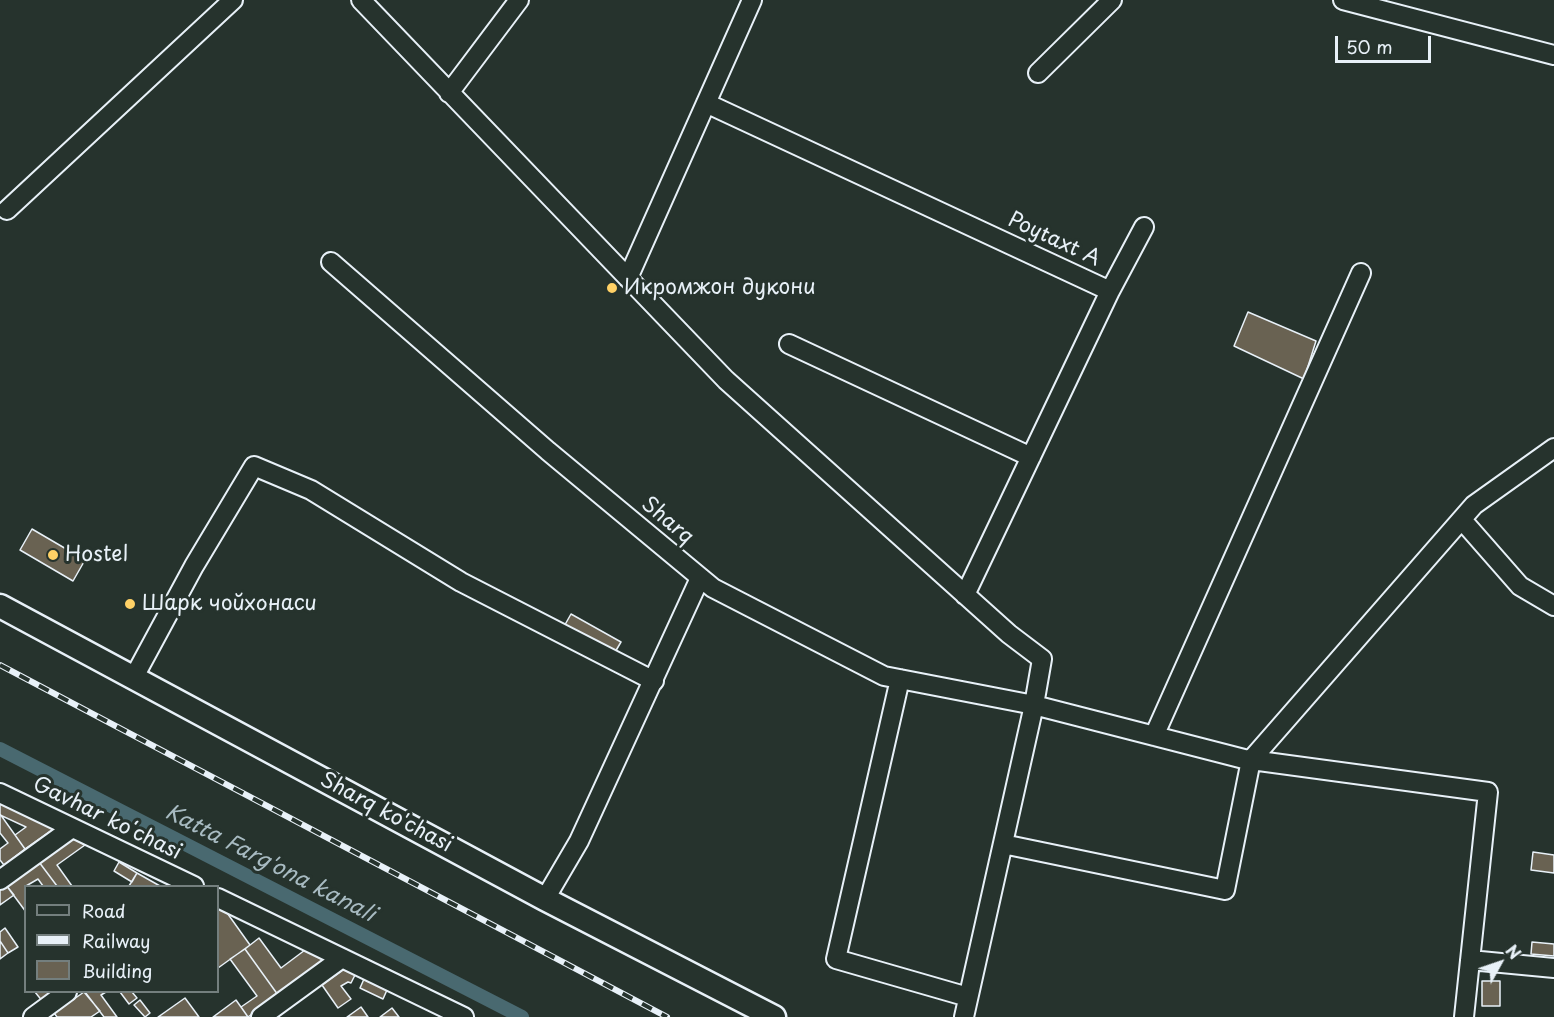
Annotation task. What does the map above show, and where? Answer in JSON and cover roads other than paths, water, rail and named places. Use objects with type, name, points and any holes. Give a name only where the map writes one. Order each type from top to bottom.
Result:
[{"type":"main road","name":"Sharq ko'chasi","points":[[0,606],[134,676],[544,899],[774,1017]]},
{"type":"street","points":[[7,210],[233,0]]},
{"type":"street","points":[[361,0],[726,380],[965,595],[1042,659],[1034,705],[964,1017]]},
{"type":"street","points":[[449,93],[519,0]]},
{"type":"street","points":[[628,278],[752,0]]},
{"type":"street","points":[[1038,73],[1112,0]]},
{"type":"street","points":[[1351,1],[1554,55]]},
{"type":"street","name":"Poytaxt A","points":[[706,103],[1110,291],[965,595]]},
{"type":"street","points":[[1110,291],[1144,227]]},
{"type":"street","name":"Sharq","points":[[331,262],[548,451],[713,588],[874,671],[900,679],[1034,705],[1251,760],[1488,792],[1470,960]]},
{"type":"street","points":[[1154,736],[1361,273]]},
{"type":"street","points":[[789,344],[1031,457]]},
{"type":"street","points":[[1003,844],[1226,890],[1251,760],[1474,505],[1554,448]]},
{"type":"street","points":[[134,676],[194,566],[254,466],[311,490],[461,582],[654,681]]},
{"type":"street","points":[[1462,521],[1520,585],[1554,606]]},
{"type":"street","points":[[544,899],[579,841],[700,578]]},
{"type":"street","points":[[900,679],[836,959],[968,997]]},
{"type":"street","name":"Gavhar koʻchasi","points":[[0,793],[192,885]]},
{"type":"street","points":[[0,880],[72,828]]},
{"type":"street","points":[[219,898],[464,1017]]},
{"type":"street","points":[[261,1017],[342,958]]},
{"type":"street","points":[[1464,1017],[1470,960],[1554,968]]},
{"type":"street","points":[[33,1017],[66,993]]},
{"type":"waterway","name":"Katta Farg'ona kanali","points":[[0,749],[522,1017]]},
{"type":"railway","points":[[0,665],[667,1017]]},
{"type":"place","name":"Икромжон дукони","points":[[612,288]]},
{"type":"place","name":"Hostel","points":[[53,555]]},
{"type":"place","name":"Шарк чойхонаси","points":[[130,604]]}]
